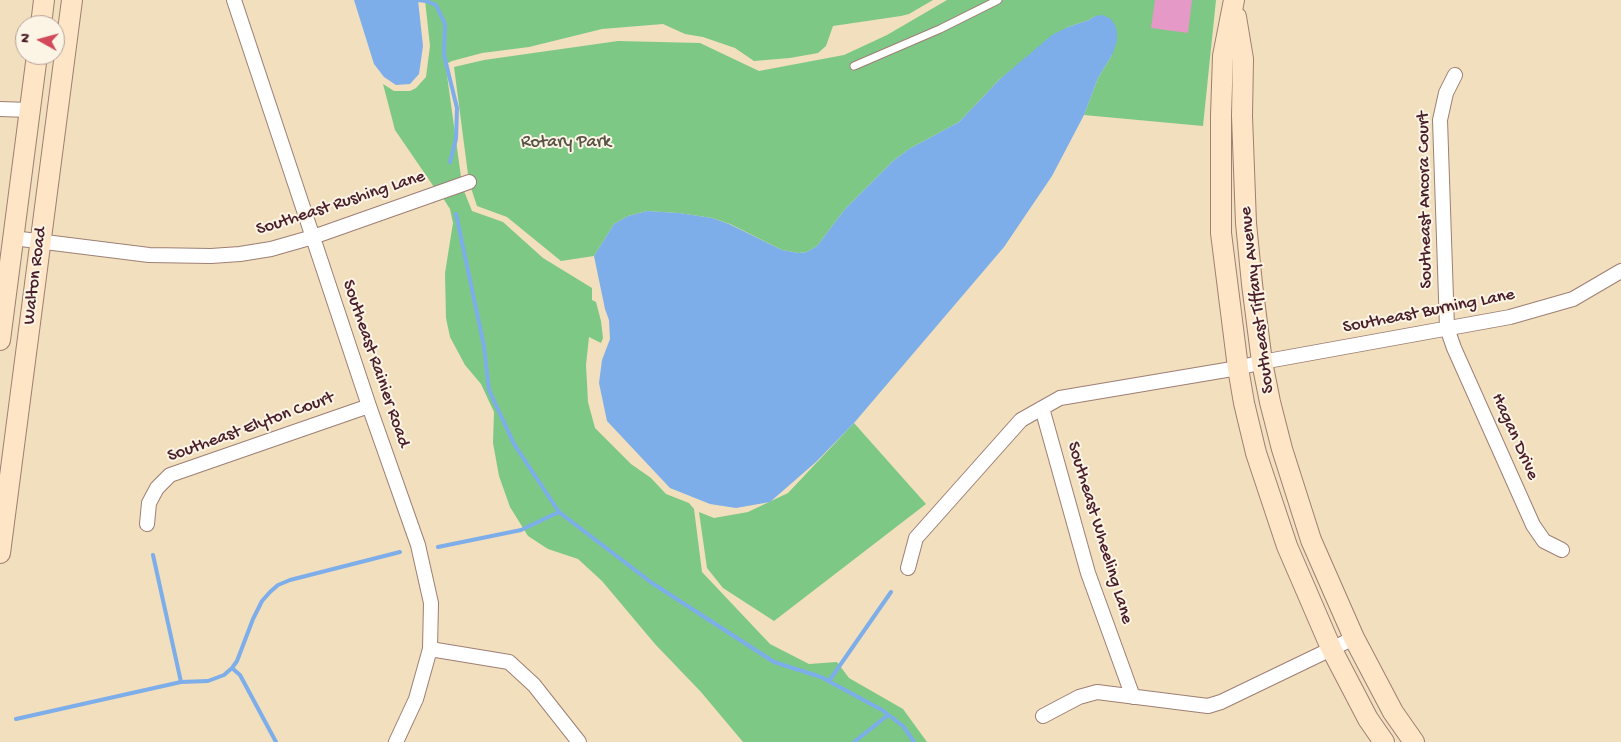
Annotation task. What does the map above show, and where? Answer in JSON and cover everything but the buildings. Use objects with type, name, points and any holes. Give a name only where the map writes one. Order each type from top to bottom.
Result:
[{"type":"street","points":[[42,15],[44,0]]},
{"type":"street","name":"Walton Road","points":[[0,553],[72,0]]},
{"type":"street","name":"Southeast Rainier Road","points":[[234,0],[369,406],[418,545],[432,603],[430,650],[416,699],[396,742]]},
{"type":"street","name":"Southeast Tiffany Avenue","points":[[1234,4],[1243,59],[1242,116],[1246,223],[1262,362],[1270,402],[1282,449],[1312,540],[1354,638],[1393,712],[1414,742]]},
{"type":"street","name":"Southeast Tiffany Avenue","points":[[1234,4],[1223,56],[1221,233],[1238,368],[1256,453],[1287,546],[1331,648],[1368,719],[1384,742]]},
{"type":"street","name":"Walton Road","points":[[0,340],[35,65]]},
{"type":"street","name":"Southeast Ancora Court","points":[[1447,328],[1440,120],[1446,93],[1455,75]]},
{"type":"street","points":[[0,109],[29,110]]},
{"type":"street","name":"Southeast Rushing Lane","points":[[13,238],[129,253],[211,256],[240,254],[271,249],[312,237],[469,182]]},
{"type":"street","name":"Southeast Burning Lane","points":[[908,568],[916,538],[1021,420],[1060,398],[1238,368],[1510,317],[1573,299],[1621,271]]},
{"type":"street","name":"Hagan Drive","points":[[1447,328],[1458,357],[1533,524],[1544,541],[1562,550]]},
{"type":"street","name":"Southeast Elyton Court","points":[[147,524],[149,503],[157,488],[170,475],[369,406]]},
{"type":"street","name":"Southeast Wheeling Lane","points":[[1042,408],[1088,573],[1134,696]]},
{"type":"street","points":[[1043,716],[1079,697],[1097,692],[1208,706],[1222,702],[1354,638]]},
{"type":"street","points":[[430,650],[509,662],[534,685],[580,742]]},
{"type":"lane","points":[[854,66],[940,29],[998,0]]},
{"type":"green space","points":[[425,0],[933,0],[909,14],[833,26],[826,46],[818,53],[790,58],[754,61],[735,48],[703,37],[685,34],[663,24],[602,29],[529,47],[482,53],[452,61],[448,63],[446,68],[461,177],[434,187],[395,130],[383,84],[394,91],[410,91],[416,88],[426,77],[430,46]]},
{"type":"green space","name":"Rotary Park","points":[[947,0],[1216,0],[1203,126],[1084,115],[1098,78],[1112,55],[1095,16],[1068,27],[1000,79],[959,122],[909,149],[893,161],[845,209],[817,246],[807,252],[799,253],[782,250],[730,224],[712,218],[647,211],[628,216],[614,224],[594,256],[561,261],[507,217],[477,206],[469,182],[454,67],[484,60],[618,41],[700,43],[759,71],[844,55],[887,35]]},
{"type":"green space","points":[[464,191],[472,211],[503,222],[543,258],[592,288],[592,300],[596,302],[603,338],[601,343],[589,337],[586,365],[588,402],[595,428],[631,464],[651,478],[666,494],[689,503],[694,509],[702,572],[770,644],[809,664],[837,662],[849,678],[903,709],[927,742],[743,742],[701,692],[655,644],[602,581],[578,559],[548,549],[528,536],[510,507],[499,476],[493,443],[494,412],[481,384],[465,365],[450,337],[446,318],[445,273],[453,223],[450,209],[443,198]]},
{"type":"green space","points":[[854,423],[926,504],[774,621],[723,588],[707,568],[699,512],[714,518],[748,512],[788,493]]},
{"type":"water","points":[[354,0],[418,0],[423,46],[419,74],[410,84],[396,85],[384,77],[374,64]]},
{"type":"water","points":[[1103,15],[1111,19],[1115,25],[1117,41],[1112,55],[1098,78],[1084,115],[1052,176],[1004,247],[854,423],[816,462],[770,502],[736,508],[710,504],[670,488],[607,421],[599,383],[602,360],[610,339],[609,320],[594,256],[614,224],[628,216],[647,211],[679,213],[712,218],[729,224],[782,250],[799,253],[807,252],[817,246],[845,209],[893,161],[909,149],[959,122],[1000,79],[1052,35],[1095,16]]},
{"type":"waterway","points":[[418,0],[436,5],[445,24],[444,55],[457,108],[456,139],[450,162]]},
{"type":"waterway","points":[[456,214],[484,346],[489,390],[514,444],[559,512],[652,583],[774,662],[821,677],[882,710],[903,726],[914,742]]},
{"type":"waterway","points":[[438,547],[521,530],[559,512]]},
{"type":"waterway","points":[[16,719],[181,682],[208,681],[224,675],[237,661],[262,601],[278,585],[290,580],[400,552]]},
{"type":"waterway","points":[[153,555],[181,682]]},
{"type":"waterway","points":[[829,681],[891,592]]},
{"type":"waterway","points":[[232,668],[240,675],[276,742]]},
{"type":"waterway","points":[[854,742],[888,715]]}]
